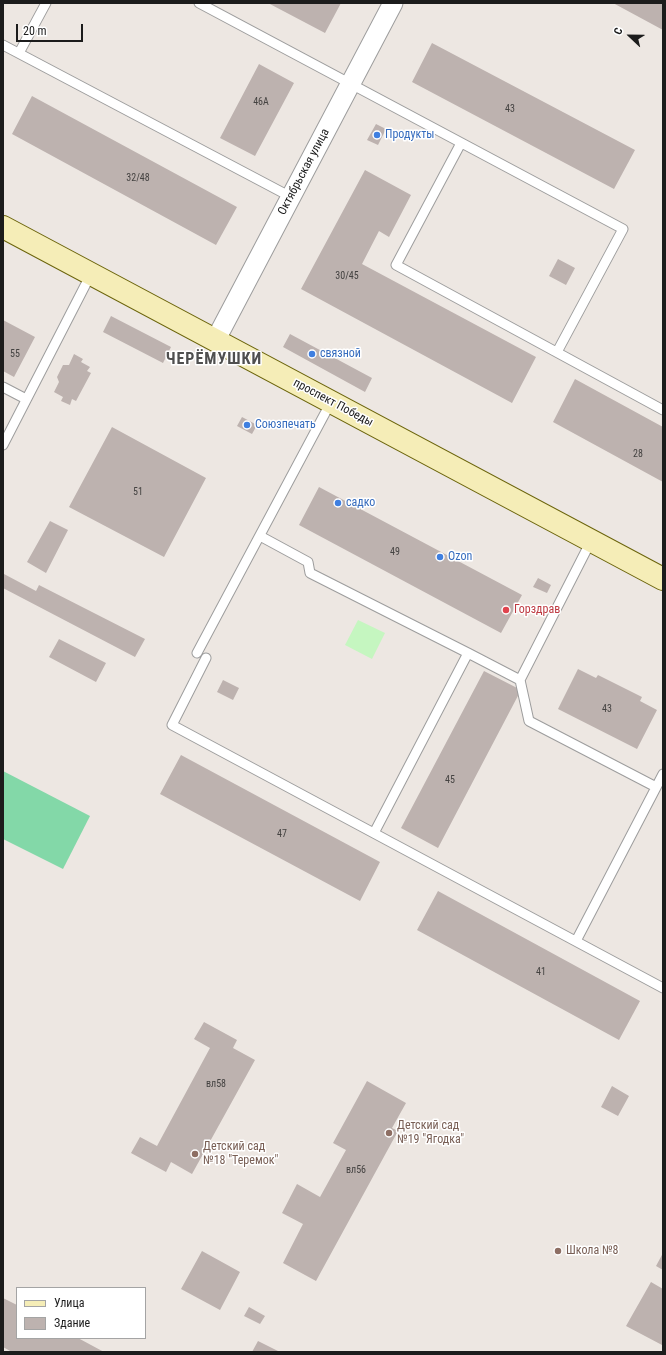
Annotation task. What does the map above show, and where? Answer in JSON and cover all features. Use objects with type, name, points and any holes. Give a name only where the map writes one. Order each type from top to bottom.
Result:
[{"type":"main road","name":"проспект Победы","points":[[3,228],[663,580]]},
{"type":"street","name":"Октябрьская улица","points":[[215,341],[393,3]]},
{"type":"lane","points":[[19,53],[46,3]]},
{"type":"lane","points":[[199,3],[623,229],[557,352]]},
{"type":"lane","points":[[3,45],[291,198]]},
{"type":"lane","points":[[461,143],[396,265],[663,410]]},
{"type":"lane","points":[[3,445],[91,274]]},
{"type":"lane","points":[[3,387],[26,399]]},
{"type":"lane","points":[[197,653],[331,402]]},
{"type":"lane","points":[[260,536],[308,562],[310,573],[520,680]]},
{"type":"lane","points":[[591,541],[520,680],[529,721],[656,787]]},
{"type":"lane","points":[[374,833],[468,654]]},
{"type":"lane","points":[[206,658],[172,725],[663,988]]},
{"type":"lane","points":[[576,941],[663,774]]},
{"type":"green space","points":[[358,620],[385,633],[372,659],[345,645]]},
{"type":"green space","points":[[3,771],[90,816],[63,869],[3,839]]},
{"type":"building","points":[[268,3],[341,3],[325,33]]},
{"type":"building","points":[[613,3],[663,3],[663,30]]},
{"type":"building","points":[[432,43],[635,150],[614,189],[412,82]]},
{"type":"building","points":[[259,64],[294,83],[255,156],[220,138]]},
{"type":"building","points":[[32,96],[237,207],[216,245],[12,134]]},
{"type":"building","name":"Продукты","points":[[376,124],[386,129],[378,145],[367,140]]},
{"type":"building","points":[[365,170],[411,195],[389,237],[379,231],[362,264],[536,357],[512,403],[301,289]]},
{"type":"building","points":[[558,259],[575,268],[566,285],[549,276]]},
{"type":"building","points":[[111,316],[171,347],[163,363],[103,332]]},
{"type":"building","points":[[3,320],[35,337],[14,377],[3,371]]},
{"type":"building","points":[[290,334],[372,378],[365,392],[283,347]]},
{"type":"building","points":[[74,354],[83,359],[81,362],[90,367],[87,371],[91,373],[76,401],[72,399],[70,405],[61,401],[63,397],[54,392],[59,382],[57,377],[63,365],[69,365]]},
{"type":"building","points":[[575,379],[663,427],[663,482],[553,422]]},
{"type":"building","name":"Союзпечать","points":[[242,417],[257,425],[252,434],[237,426]]},
{"type":"building","points":[[112,427],[206,478],[164,557],[69,507]]},
{"type":"building","points":[[319,487],[522,595],[501,633],[299,525]]},
{"type":"building","points":[[50,521],[68,530],[46,573],[27,562]]},
{"type":"building","points":[[4,574],[36,591],[39,585],[145,639],[135,657],[3,588]]},
{"type":"building","points":[[538,578],[551,585],[547,593],[533,587]]},
{"type":"building","points":[[59,639],[106,663],[96,682],[49,657]]},
{"type":"building","points":[[578,669],[596,678],[598,675],[642,697],[640,701],[657,710],[637,749],[558,709]]},
{"type":"building","points":[[484,671],[521,690],[438,848],[401,828]]},
{"type":"building","points":[[223,680],[239,688],[233,700],[217,692]]},
{"type":"building","points":[[181,755],[380,862],[360,901],[160,794]]},
{"type":"building","points":[[438,891],[640,1001],[619,1040],[417,930]]},
{"type":"building","points":[[204,1022],[237,1040],[233,1048],[255,1060],[192,1174],[171,1162],[166,1172],[131,1153],[140,1137],[157,1146],[210,1048],[194,1039]]},
{"type":"building","points":[[367,1081],[406,1103],[392,1128],[398,1131],[316,1281],[283,1263],[303,1224],[282,1213],[297,1184],[320,1197],[346,1150],[333,1143]]},
{"type":"building","points":[[612,1086],[629,1096],[618,1116],[601,1107]]},
{"type":"building","points":[[202,1251],[240,1272],[220,1310],[181,1289]]},
{"type":"building","points":[[663,1253],[663,1270],[656,1266]]},
{"type":"building","points":[[651,1282],[663,1289],[662,1345],[626,1326]]},
{"type":"building","points":[[3,1298],[16,1304],[16,1339],[80,1339],[104,1352],[12,1352],[3,1347]]},
{"type":"building","points":[[249,1307],[265,1316],[260,1324],[244,1316]]},
{"type":"building","points":[[258,1341],[280,1352],[252,1352]]},
{"type":"place","name":"Продукты","points":[[377,135]]},
{"type":"place","name":"связной","points":[[312,354]]},
{"type":"place","name":"Союзпечать","points":[[247,425]]},
{"type":"place","name":"садко","points":[[338,503]]},
{"type":"place","name":"Ozon","points":[[440,557]]},
{"type":"place","name":"Горздрав","points":[[506,610]]},
{"type":"place","name":"Детский сад №19 \"Ягодка\"","points":[[389,1133]]},
{"type":"place","name":"Детский сад №18 \"Теремок\"","points":[[195,1154]]},
{"type":"place","name":"Школа №8","points":[[558,1251]]},
{"type":"district","name":"ЧЕРЁМУШКИ","points":[[214,360]]}]
